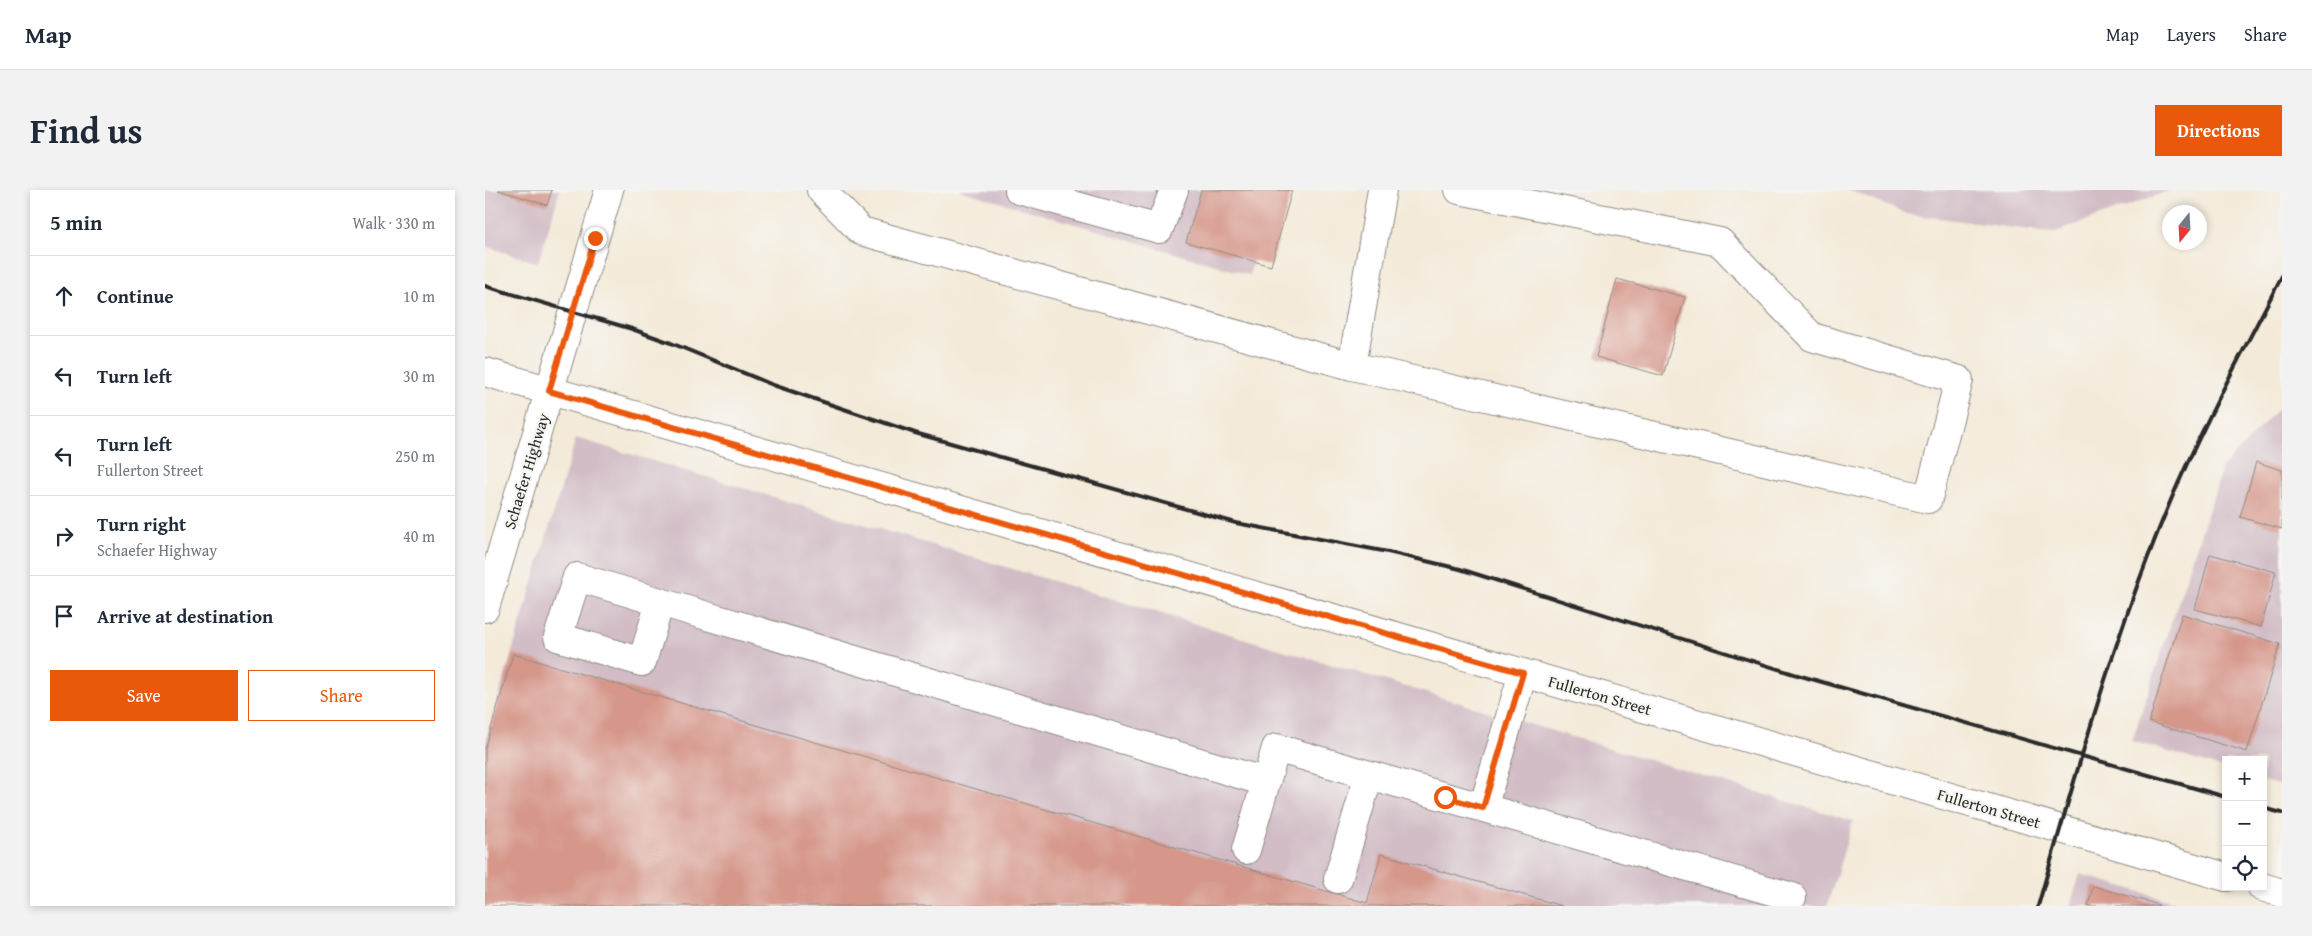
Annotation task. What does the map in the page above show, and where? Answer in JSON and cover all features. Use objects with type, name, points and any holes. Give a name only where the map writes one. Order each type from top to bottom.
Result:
[{"type":"street","name":"Schaefer Highway","points":[[485,608],[609,190]]},
{"type":"street","points":[[821,190],[861,231],[1352,366],[1928,499],[1959,380],[1813,337],[1720,242],[1459,190]]},
{"type":"street","points":[[1019,190],[1159,229],[1174,190]]},
{"type":"street","points":[[1352,366],[1382,190]]},
{"type":"street","name":"Fullerton Street","points":[[485,372],[2222,876]]},
{"type":"street","points":[[660,602],[1266,782]]},
{"type":"street","points":[[1483,808],[1523,673]]},
{"type":"street","points":[[1245,850],[1276,748],[1792,897]]},
{"type":"street","points":[[1338,879],[1369,775]]},
{"type":"street","points":[[2267,888],[2282,893]]},
{"type":"shaded area","points":[[485,190],[560,190],[538,263],[485,246]]},
{"type":"shaded area","points":[[959,190],[1274,190],[1249,275]]},
{"type":"shaded area","points":[[1848,190],[2171,190],[2053,233],[1907,214]]},
{"type":"shaded area","points":[[2282,404],[2282,786],[2267,782],[2267,756],[2222,756],[2222,768],[2132,741],[2223,467]]},
{"type":"shaded area","points":[[576,438],[1853,821],[1827,906],[485,906],[485,742]]},
{"type":"shaded area","points":[[2080,874],[2188,906],[2070,906]]},
{"type":"building","points":[[498,190],[552,190],[547,205]]},
{"type":"building","points":[[1201,190],[1292,190],[1271,266],[1186,242]]},
{"type":"building","points":[[1617,279],[1685,297],[1663,376],[1596,357]]},
{"type":"building","points":[[2256,462],[2282,470],[2282,529],[2240,517]]},
{"type":"building","points":[[2210,554],[2276,572],[2261,627],[2195,609]]},
{"type":"building","points":[[2182,614],[2280,644],[2247,752],[2149,722]]},
{"type":"building","points":[[513,654],[1367,903],[1381,854],[1562,906],[485,906],[485,749]]},
{"type":"building","points":[[2093,886],[2159,905],[2159,906],[2088,906]]},
{"type":"railway","points":[[2038,906],[2101,693],[2136,589],[2156,537],[2202,433],[2282,276]]},
{"type":"railway","points":[[485,286],[632,329],[773,385],[915,433],[1236,523],[1388,552],[1460,569],[1794,674],[2222,796]]},
{"type":"railway","points":[[2267,809],[2282,813]]},
{"type":"route","points":[[595,238],[549,391],[1523,673],[1483,808],[1445,797]]}]
